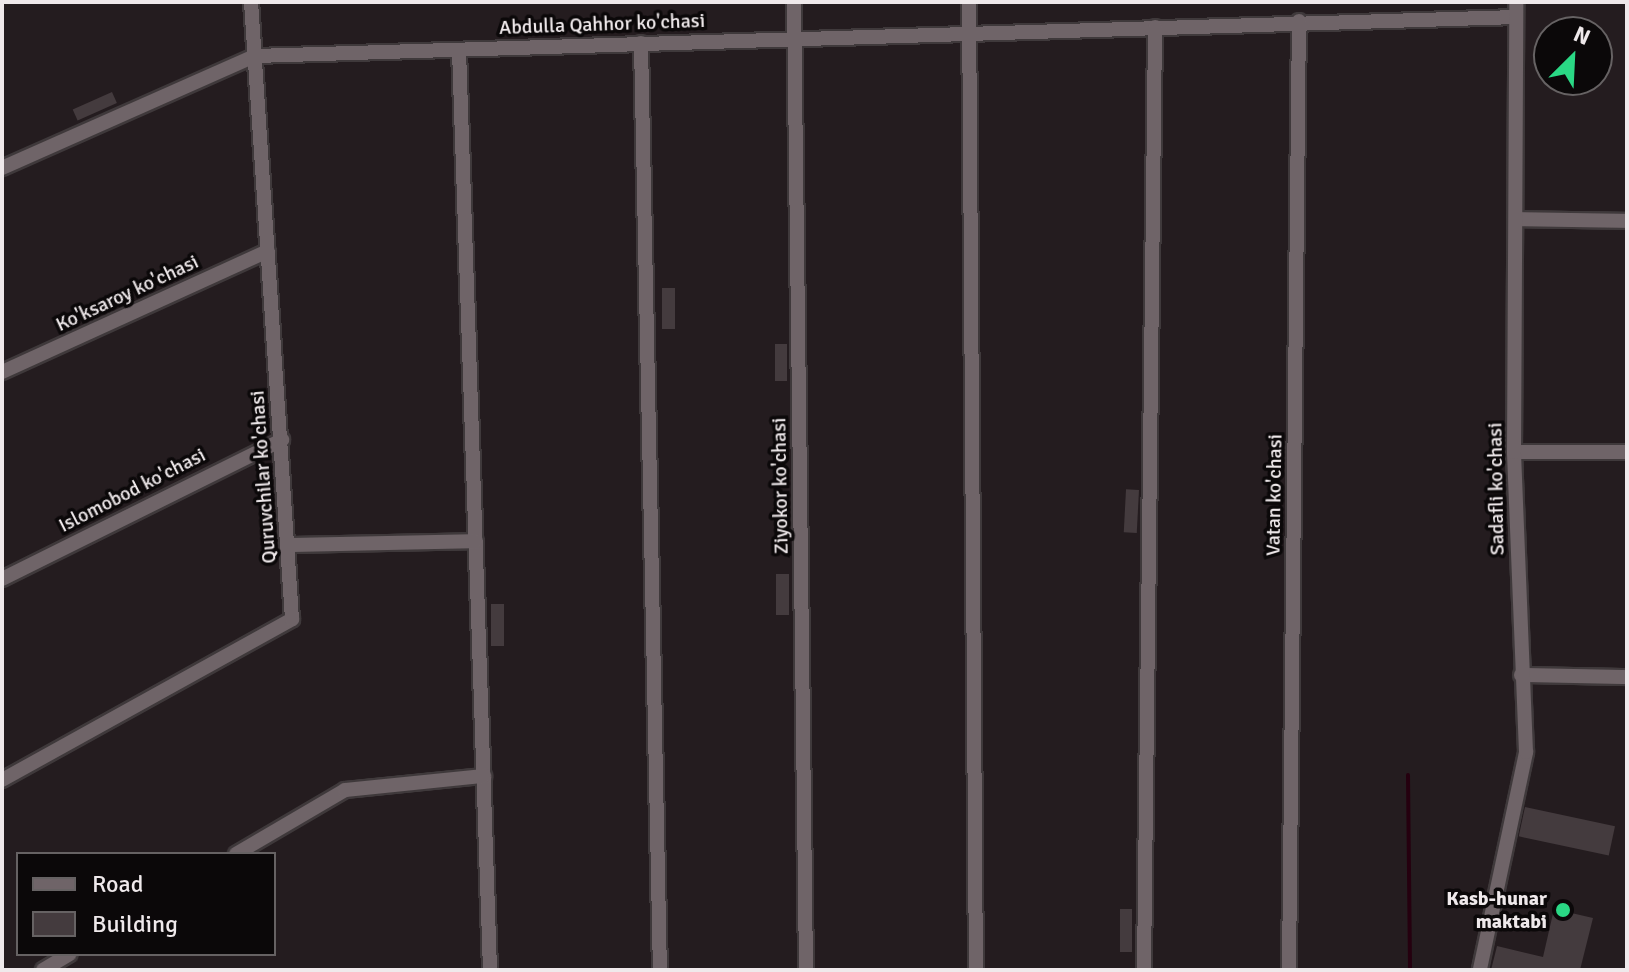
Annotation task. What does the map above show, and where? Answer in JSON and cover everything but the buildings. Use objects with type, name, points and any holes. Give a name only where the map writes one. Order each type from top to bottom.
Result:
[{"type":"street","name":"Quruvchilar ko'chasi","points":[[2,780],[292,619],[251,2]]},
{"type":"street","name":"Ziyokor ko'chasi","points":[[794,2],[806,970]]},
{"type":"street","points":[[969,2],[976,970]]},
{"type":"street","name":"Abdulla Qahhor ko'chasi","points":[[2,168],[255,56],[794,37],[971,34],[1516,9]]},
{"type":"street","name":"Sadafli ko'chasi","points":[[1480,969],[1526,752],[1514,452],[1516,9]]},
{"type":"street","name":"Vatan ko'chasi","points":[[1289,970],[1299,21]]},
{"type":"street","points":[[1144,970],[1155,27]]},
{"type":"street","points":[[641,43],[660,970]]},
{"type":"street","points":[[459,50],[490,970]]},
{"type":"street","points":[[1516,219],[1627,221]]},
{"type":"street","name":"Ko'ksaroy ko'chasi","points":[[2,372],[268,251]]},
{"type":"street","name":"Islomobod ko'chasi","points":[[2,579],[282,440]]},
{"type":"street","points":[[1514,452],[1627,452]]},
{"type":"street","points":[[287,545],[476,541]]},
{"type":"street","points":[[1521,675],[1627,677]]},
{"type":"street","points":[[239,852],[345,790],[484,776]]},
{"type":"street","points":[[43,970],[67,956]]},
{"type":"waterway","points":[[1408,775],[1410,970]]},
{"type":"place","name":"Kasb-hunar maktabi","points":[[1563,910]]}]
